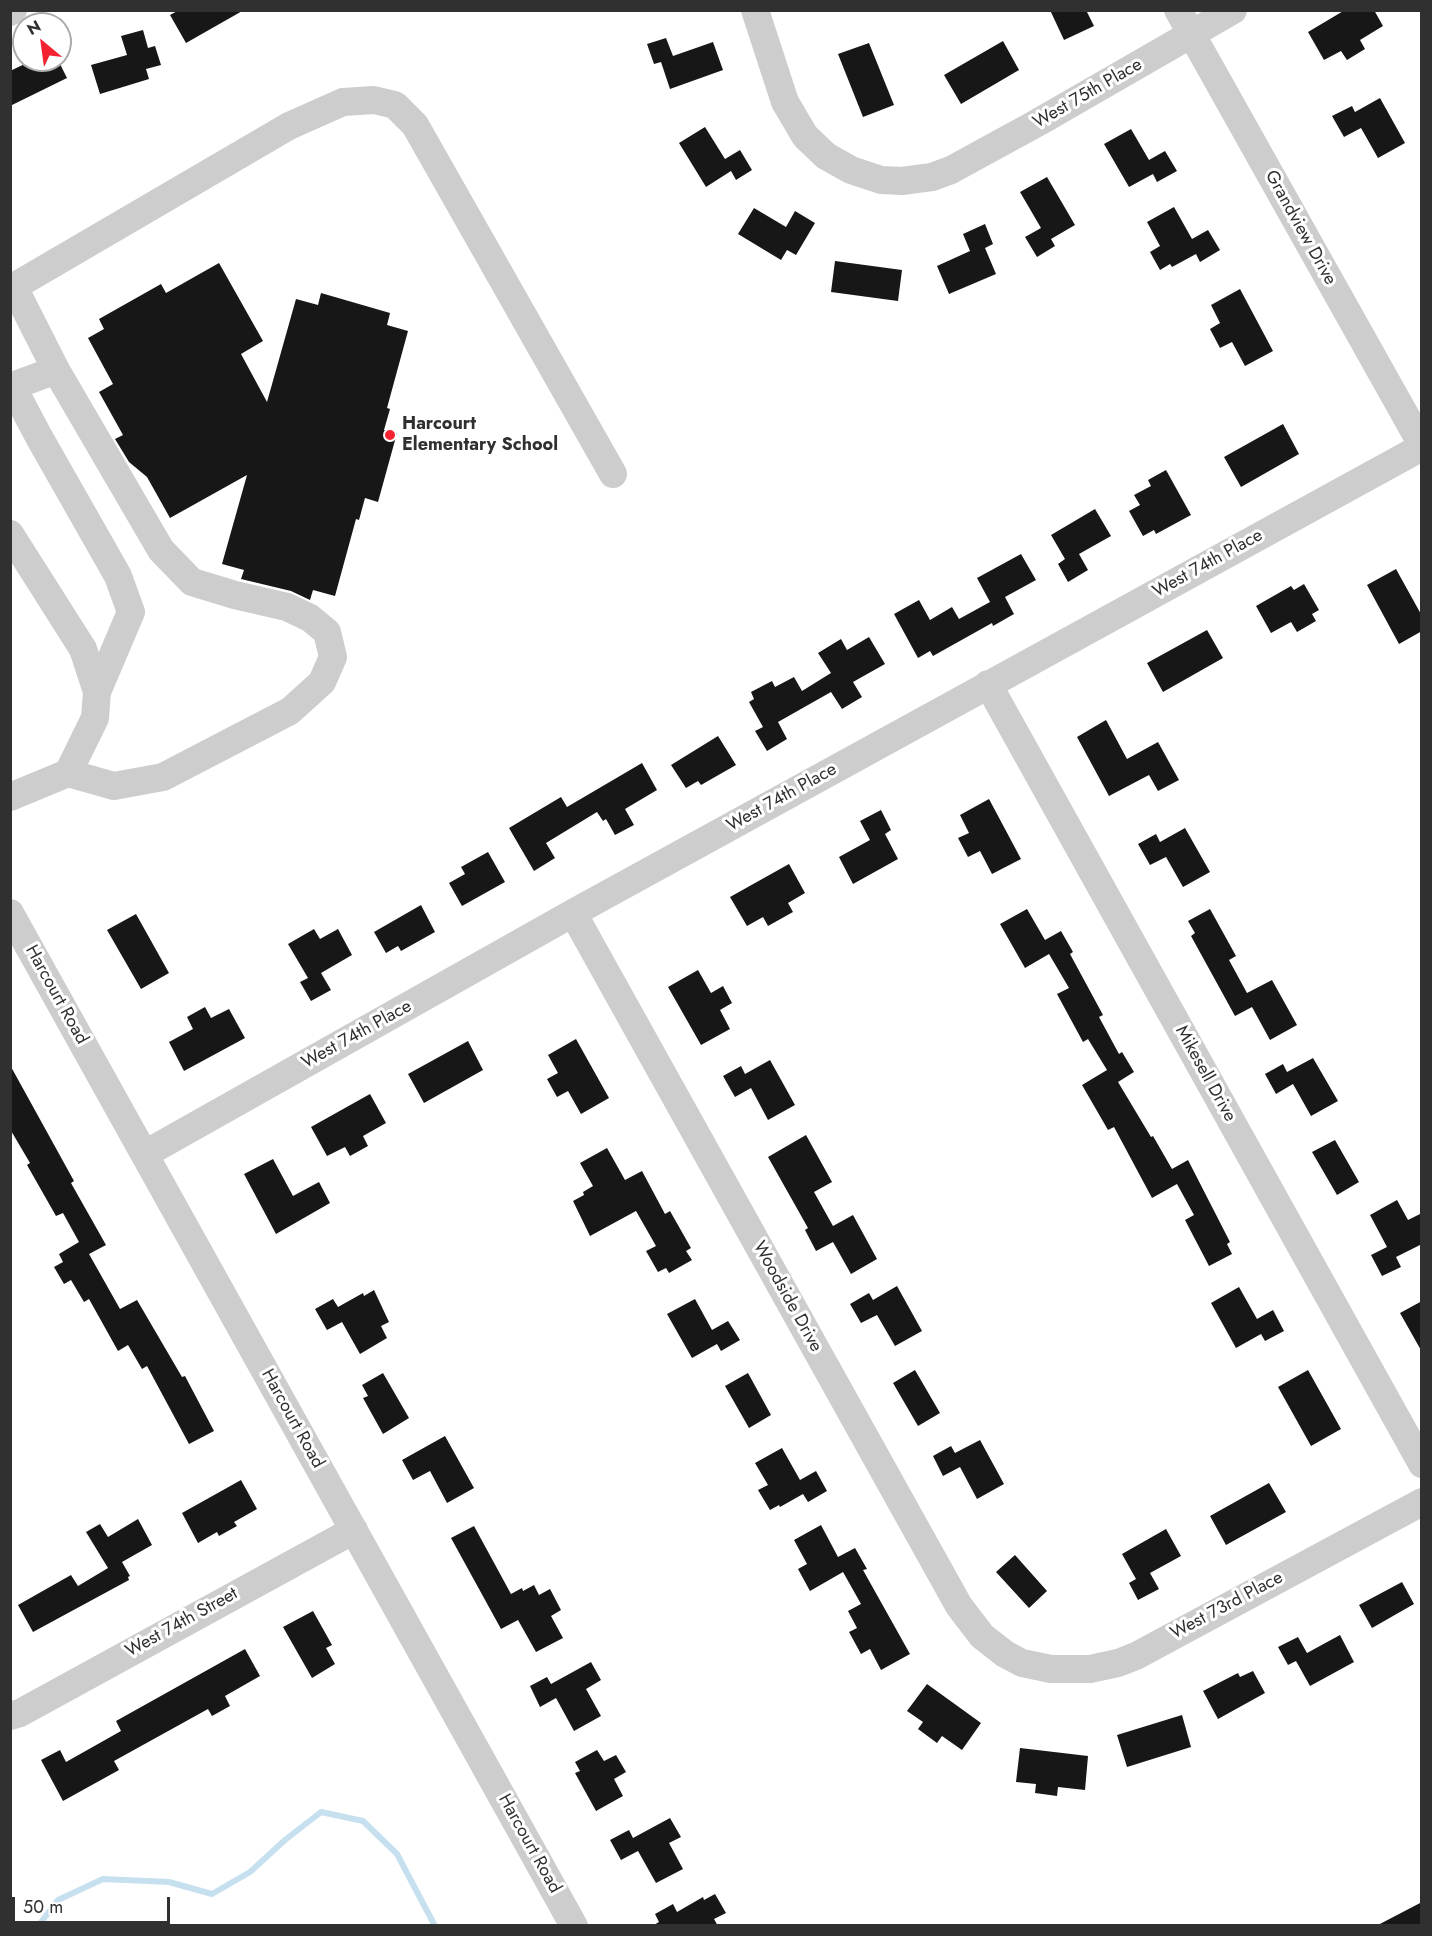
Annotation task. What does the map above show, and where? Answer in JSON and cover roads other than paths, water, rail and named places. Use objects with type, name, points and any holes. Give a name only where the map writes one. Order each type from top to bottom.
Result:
[{"type":"street","name":"West 75th Place","points":[[755,10],[789,111],[805,136],[825,156],[851,171],[881,180],[912,181],[951,170],[1037,123],[1185,22],[1233,10]]},
{"type":"street","name":"Grandview Drive","points":[[1185,22],[1422,446]]},
{"type":"street","points":[[10,796],[68,773],[114,786],[163,777],[290,711],[322,682],[333,657],[327,632],[310,618],[288,607],[235,596],[192,582],[161,550],[56,370],[12,288],[289,126],[343,102],[374,100],[395,105],[415,125],[613,474]]},
{"type":"street","points":[[56,370],[11,386],[118,576],[131,612],[97,692],[95,718],[68,773]]},
{"type":"street","name":"West 74th Place","points":[[145,1154],[573,913],[1422,446]]},
{"type":"street","points":[[10,534],[83,649],[97,692]]},
{"type":"street","name":"Mikesell Drive","points":[[987,684],[1422,1464]]},
{"type":"street","name":"Harcourt Road","points":[[10,913],[574,1926]]},
{"type":"street","name":"Woodside Drive","points":[[573,913],[959,1606],[990,1643],[1022,1663]]},
{"type":"street","name":"West 73rd Place","points":[[1022,1663],[1051,1669],[1080,1670],[1118,1664],[1422,1502]]},
{"type":"street","name":"West 74th Street","points":[[10,1716],[354,1530]]},
{"type":"waterway","points":[[38,1926],[58,1900],[103,1879],[169,1882],[212,1894],[250,1872],[285,1840],[321,1812],[363,1821],[397,1854],[435,1926]]},
{"type":"place","name":"Harcourt Elementary School","points":[[390,435]]}]
